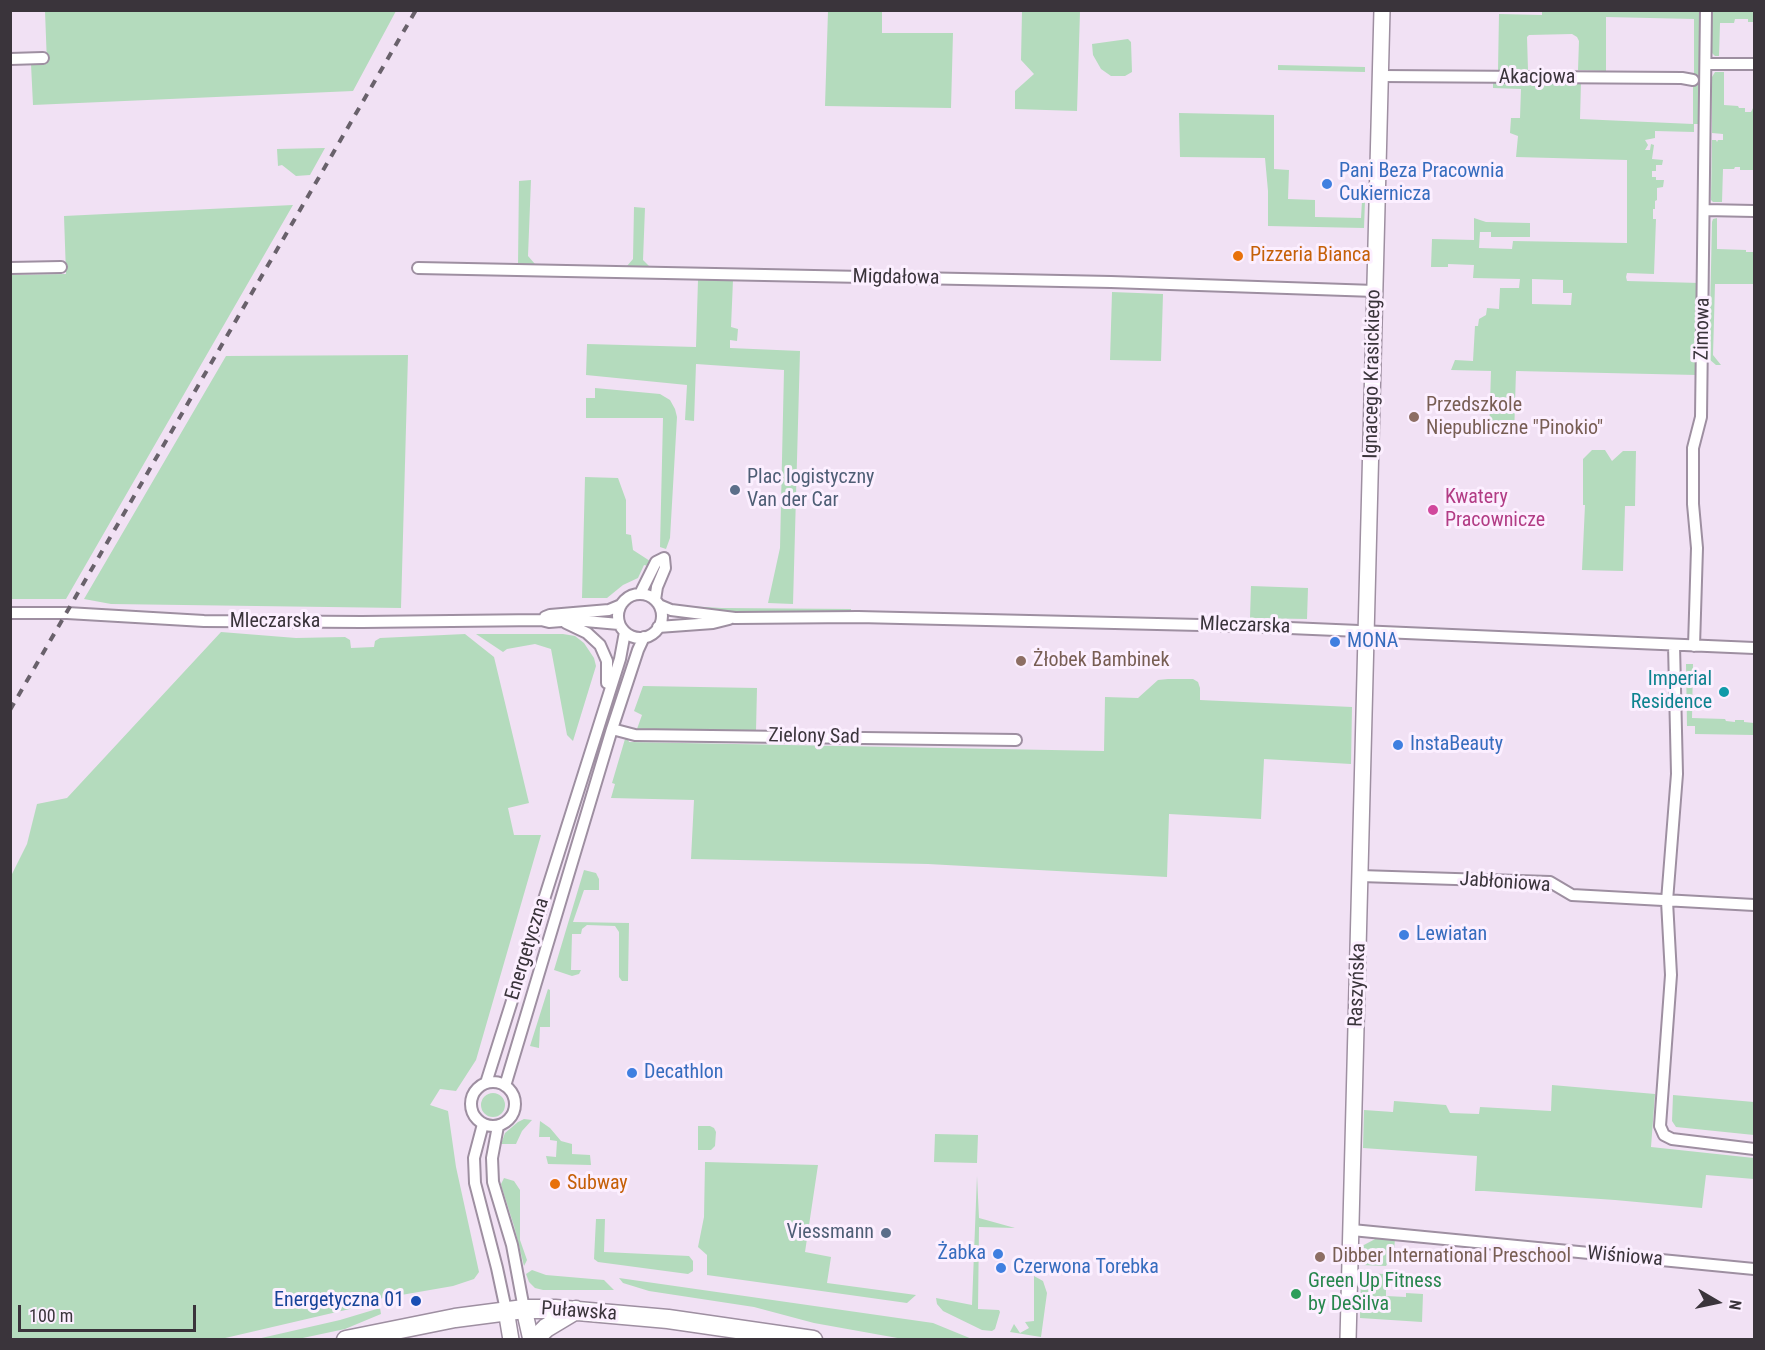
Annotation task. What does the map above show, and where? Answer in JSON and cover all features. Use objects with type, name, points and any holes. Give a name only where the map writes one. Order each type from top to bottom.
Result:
[{"type":"main road","name":"Puławska","points":[[346,1340],[455,1318],[524,1309],[576,1310],[668,1319],[813,1340]]},
{"type":"main road","points":[[532,1340],[546,1328],[576,1310]]},
{"type":"street","name":"Ignacego Krasickiego","points":[[1367,630],[1382,10]]},
{"type":"street","name":"Zimowa","points":[[1694,646],[1697,548],[1693,504],[1693,448],[1701,417],[1706,10]]},
{"type":"street","points":[[10,59],[43,58]]},
{"type":"street","points":[[1706,64],[1755,64]]},
{"type":"street","name":"Akacjowa","points":[[1381,76],[1682,78],[1693,81]]},
{"type":"street","points":[[1705,210],[1755,211]]},
{"type":"street","points":[[10,268],[61,267]]},
{"type":"street","name":"Migdałowa","points":[[418,268],[1111,282],[1375,291]]},
{"type":"street","points":[[640,594],[656,562],[664,558],[665,568],[657,587],[657,603],[661,615],[658,627],[644,637],[634,637],[622,628],[618,614],[621,604],[628,597],[640,594],[648,596],[657,603]]},
{"type":"street","name":"Mleczarska","points":[[657,603],[671,610],[735,618],[858,616],[1367,630],[1755,648]]},
{"type":"street","name":"Mleczarska","points":[[540,620],[550,615],[609,610],[621,604]]},
{"type":"street","name":"Mleczarska","points":[[10,613],[67,613],[216,621],[598,621],[622,628]]},
{"type":"street","name":"Mleczarska","points":[[658,627],[713,624],[735,618]]},
{"type":"street","name":"Mleczarska","points":[[564,622],[587,633],[605,652],[608,669],[603,710]]},
{"type":"street","points":[[632,668],[639,656],[653,641],[682,626]]},
{"type":"street","name":"Energetyczna","points":[[486,1083],[621,656],[622,628]]},
{"type":"street","name":"Raszyńska","points":[[1348,1340],[1367,630]]},
{"type":"street","name":"Energetyczna","points":[[505,1086],[612,729],[644,637]]},
{"type":"street","points":[[1674,645],[1677,774],[1667,900],[1671,975],[1660,1119],[1662,1131],[1668,1137],[1678,1141],[1755,1149]]},
{"type":"street","name":"Zielony Sad","points":[[612,729],[635,735],[1016,740]]},
{"type":"street","points":[[570,816],[584,821]]},
{"type":"street","name":"Jabłoniowa","points":[[1360,876],[1550,882],[1572,895],[1755,905]]},
{"type":"street","points":[[493,1082],[505,1086],[513,1096],[514,1110],[511,1117],[498,1126],[483,1124],[477,1119],[471,1105],[475,1092],[486,1083],[493,1082]]},
{"type":"street","points":[[483,1124],[474,1158],[475,1183],[497,1268],[511,1340]]},
{"type":"street","points":[[498,1126],[492,1158],[493,1182],[512,1245],[532,1340]]},
{"type":"street","name":"Wiśniowa","points":[[1352,1230],[1755,1269]]},
{"type":"green space","points":[[1542,10],[1701,11],[1701,80],[1694,79],[1694,19],[1606,17],[1606,71],[1578,70],[1579,41],[1572,34],[1529,35],[1527,37],[1528,70],[1498,70],[1499,14],[1542,15]]},
{"type":"green space","points":[[45,11],[396,11],[353,91],[33,105],[31,64],[47,64]]},
{"type":"green space","points":[[828,11],[882,11],[882,33],[953,33],[951,108],[825,106]]},
{"type":"green space","points":[[1022,11],[1080,11],[1077,111],[1015,109],[1015,91],[1034,74],[1021,60]]},
{"type":"green space","points":[[1712,11],[1754,11],[1754,22],[1748,22],[1748,19],[1735,19],[1734,23],[1720,23],[1719,56],[1712,53]]},
{"type":"green space","points":[[1128,39],[1131,42],[1132,72],[1125,76],[1111,76],[1101,69],[1093,55],[1092,44]]},
{"type":"green space","points":[[1278,65],[1365,67],[1365,72],[1278,70]]},
{"type":"green space","points":[[1715,72],[1724,72],[1724,105],[1745,108],[1745,112],[1751,112],[1754,106],[1754,170],[1740,170],[1740,167],[1723,169],[1722,202],[1711,200],[1712,140],[1717,142],[1723,140],[1723,134],[1712,133],[1712,77]]},
{"type":"green space","points":[[1493,81],[1581,82],[1580,119],[1693,124],[1693,82],[1701,82],[1701,124],[1694,124],[1694,132],[1655,131],[1655,138],[1645,140],[1648,145],[1645,150],[1650,150],[1651,144],[1654,145],[1652,159],[1663,160],[1662,165],[1656,165],[1656,171],[1652,171],[1652,177],[1656,177],[1656,180],[1664,180],[1663,187],[1657,188],[1657,200],[1655,209],[1653,209],[1653,219],[1656,219],[1654,274],[1627,273],[1626,277],[1627,281],[1700,283],[1697,375],[1516,371],[1514,437],[1489,436],[1491,371],[1451,370],[1455,360],[1473,361],[1475,326],[1478,326],[1479,319],[1486,315],[1487,308],[1499,309],[1500,288],[1519,288],[1520,279],[1473,278],[1474,265],[1448,264],[1448,267],[1431,267],[1432,239],[1474,240],[1474,218],[1486,222],[1530,223],[1530,237],[1491,237],[1491,232],[1480,232],[1479,248],[1512,249],[1513,241],[1627,243],[1627,160],[1516,157],[1518,136],[1510,133],[1511,118],[1520,118],[1521,89],[1493,88]],"holes":[[[1532,279],[1563,280],[1563,293],[1572,293],[1571,305],[1532,304]]]},
{"type":"green space","points":[[1179,113],[1274,115],[1274,169],[1289,170],[1288,199],[1315,200],[1315,217],[1361,218],[1362,201],[1365,201],[1364,228],[1268,226],[1265,158],[1180,157]]},
{"type":"green space","points":[[325,148],[310,175],[296,176],[282,165],[278,166],[277,149]]},
{"type":"green space","points":[[531,180],[528,256],[535,264],[518,264],[519,181]]},
{"type":"green space","points":[[293,205],[66,599],[11,599],[10,275],[66,274],[64,216]]},
{"type":"green space","points":[[634,207],[645,208],[643,260],[651,268],[627,266],[633,259]]},
{"type":"green space","points":[[1717,218],[1717,249],[1754,252],[1754,284],[1715,284],[1713,355],[1721,365],[1716,365],[1709,359],[1712,222]]},
{"type":"green space","points":[[698,280],[733,280],[731,327],[738,329],[737,341],[730,340],[730,348],[800,351],[793,604],[768,603],[780,548],[784,370],[696,364],[694,421],[685,420],[687,385],[586,375],[587,344],[696,347]]},
{"type":"green space","points":[[1112,292],[1163,294],[1161,361],[1110,360]]},
{"type":"green space","points":[[408,355],[401,608],[111,604],[84,599],[226,356]]},
{"type":"green space","points":[[595,388],[660,394],[670,400],[675,409],[677,417],[670,538],[666,549],[660,547],[663,418],[586,418],[586,398],[595,398]]},
{"type":"green space","points":[[1592,450],[1605,450],[1612,461],[1623,451],[1636,451],[1635,506],[1625,506],[1623,571],[1582,570],[1585,505],[1583,505],[1583,459]]},
{"type":"green space","points":[[585,477],[618,478],[626,500],[626,534],[631,535],[633,550],[650,561],[648,566],[644,565],[638,578],[623,585],[607,598],[582,598]]},
{"type":"green space","points":[[1251,586],[1308,588],[1307,619],[1250,618]]},
{"type":"green space","points":[[688,606],[851,609],[851,611],[718,611]]},
{"type":"green space","points":[[221,632],[296,638],[345,637],[350,640],[351,648],[374,647],[375,641],[380,638],[465,634],[494,657],[529,803],[508,808],[514,835],[541,835],[476,1060],[456,1091],[440,1089],[430,1105],[448,1111],[456,1167],[479,1272],[474,1279],[453,1286],[361,1302],[354,1308],[221,1339],[11,1339],[11,876],[27,844],[37,804],[67,798]]},
{"type":"green space","points":[[476,634],[563,634],[575,636],[584,643],[594,658],[596,666],[573,741],[567,735],[551,649],[535,644],[507,649],[503,652]]},
{"type":"green space","points":[[1686,664],[1693,664],[1692,718],[1725,719],[1735,722],[1735,720],[1744,720],[1744,722],[1754,723],[1754,735],[1695,734],[1695,726],[1687,726]]},
{"type":"green space","points":[[1193,679],[1198,682],[1200,700],[1352,707],[1351,764],[1264,759],[1261,819],[1169,814],[1167,877],[928,864],[691,859],[694,800],[611,798],[615,784],[612,783],[625,739],[629,742],[1104,751],[1105,697],[1138,698],[1158,680]]},
{"type":"green space","points":[[643,686],[757,688],[756,731],[637,729],[642,715],[634,711]]},
{"type":"green space","points":[[584,870],[596,873],[599,879],[599,890],[584,890],[573,922],[629,923],[628,981],[622,981],[619,977],[619,932],[615,926],[587,925],[582,929],[581,934],[572,934],[571,970],[581,970],[579,974],[572,976],[554,970]]},
{"type":"green space","points":[[548,989],[550,990],[550,1027],[540,1027],[539,1048],[530,1046]]},
{"type":"green space","points":[[1552,1085],[1655,1094],[1651,1147],[1754,1158],[1754,1179],[1706,1175],[1702,1208],[1475,1191],[1477,1156],[1363,1148],[1364,1110],[1393,1112],[1394,1101],[1446,1105],[1450,1113],[1479,1114],[1480,1107],[1551,1111]]},
{"type":"green space","points":[[493,1093],[498,1094],[504,1100],[504,1110],[498,1116],[493,1117],[488,1116],[482,1110],[481,1105],[482,1100],[488,1094]]},
{"type":"green space","points":[[1673,1095],[1754,1102],[1754,1135],[1676,1127],[1672,1121]]},
{"type":"green space","points":[[524,1119],[532,1120],[522,1131],[516,1144],[501,1144],[505,1133]]},
{"type":"green space","points":[[540,1121],[550,1128],[561,1141],[572,1144],[572,1154],[590,1155],[591,1165],[548,1164],[546,1156],[556,1157],[557,1141],[550,1140],[550,1137],[539,1137]]},
{"type":"green space","points":[[698,1126],[714,1128],[715,1146],[711,1150],[698,1150]]},
{"type":"green space","points":[[935,1134],[978,1135],[977,1163],[934,1162]]},
{"type":"green space","points":[[705,1162],[818,1165],[805,1252],[831,1257],[827,1283],[916,1295],[907,1303],[707,1275],[707,1255],[698,1247],[704,1217]]},
{"type":"green space","points":[[977,1176],[979,1218],[1015,1228],[979,1227],[978,1309],[999,1310],[995,1329],[992,1331],[982,1330],[943,1311],[937,1304],[936,1298],[972,1305]]},
{"type":"green space","points":[[504,1178],[514,1181],[520,1190],[520,1240],[527,1260],[524,1266],[501,1184]]},
{"type":"green space","points":[[596,1219],[605,1219],[604,1252],[689,1256],[693,1261],[693,1271],[688,1274],[598,1262],[594,1259]]},
{"type":"green space","points":[[1379,1237],[1395,1239],[1394,1250],[1386,1266],[1361,1265],[1362,1246]]},
{"type":"green space","points":[[532,1270],[546,1275],[604,1280],[614,1290],[543,1290],[535,1288],[529,1282],[526,1274]]},
{"type":"green space","points":[[1361,1273],[1386,1274],[1386,1296],[1406,1297],[1406,1293],[1423,1294],[1422,1322],[1360,1318]]},
{"type":"green space","points":[[1034,1276],[1043,1281],[1047,1293],[1041,1337],[1010,1332],[1014,1324],[1020,1333],[1029,1328],[1025,1322],[1034,1321]]},
{"type":"green space","points":[[619,1278],[933,1323],[972,1339],[903,1339],[814,1323],[754,1307],[649,1291],[623,1283]]},
{"type":"green space","points":[[380,1308],[381,1314],[345,1329],[298,1339],[257,1339],[340,1320]]},
{"type":"railway","points":[[10,710],[416,10]]},
{"type":"place","name":"Pani Beza Pracownia Cukiernicza","points":[[1327,184]]},
{"type":"place","name":"Pizzeria Bianca","points":[[1238,256]]},
{"type":"place","name":"Przedszkole Niepubliczne \"Pinokio\"","points":[[1414,417]]},
{"type":"place","name":"Plac logistyczny Van der Car","points":[[735,490]]},
{"type":"place","name":"Kwatery Pracownicze","points":[[1433,510]]},
{"type":"place","name":"MONA","points":[[1335,642]]},
{"type":"place","name":"Żłobek Bambinek","points":[[1021,661]]},
{"type":"place","name":"Imperial Residence","points":[[1724,692]]},
{"type":"place","name":"InstaBeauty","points":[[1398,745]]},
{"type":"place","name":"Lewiatan","points":[[1404,935]]},
{"type":"place","name":"Decathlon","points":[[632,1073]]},
{"type":"place","name":"Subway","points":[[555,1184]]},
{"type":"place","name":"Viessmann","points":[[886,1233]]},
{"type":"place","name":"Żabka","points":[[998,1254]]},
{"type":"place","name":"Dibber International Preschool","points":[[1320,1257]]},
{"type":"place","name":"Czerwona Torebka","points":[[1001,1268]]},
{"type":"place","name":"Green Up Fitness by DeSilva","points":[[1296,1294]]},
{"type":"place","name":"Energetyczna 01","points":[[416,1301]]}]
